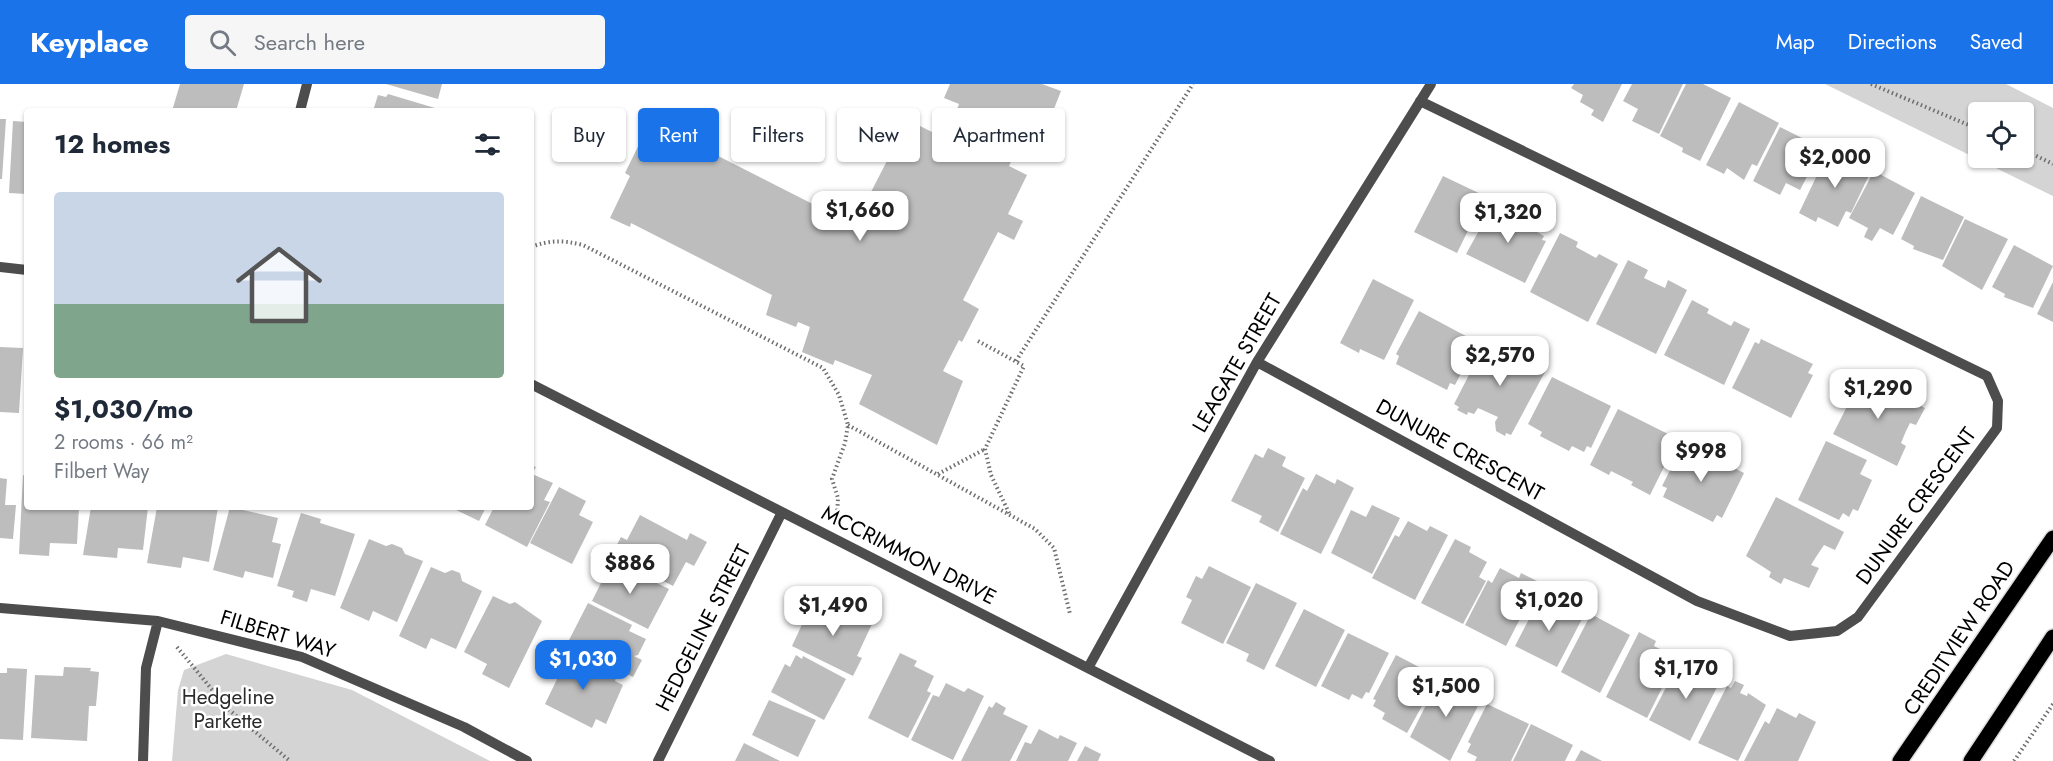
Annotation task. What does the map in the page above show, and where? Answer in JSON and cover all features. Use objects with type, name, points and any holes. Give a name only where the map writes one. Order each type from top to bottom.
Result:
[{"type":"main road","name":"CREDITVIEW ROAD","points":[[1900,761],[2053,538]]},
{"type":"main road","points":[[1971,761],[2053,637]]},
{"type":"street","points":[[301,108],[308,84]]},
{"type":"street","name":"LEAGATE STREET","points":[[1088,668],[1257,362],[1431,84]]},
{"type":"street","name":"DUNURE CRESCENT","points":[[1257,362],[1697,601],[1790,636],[1837,631],[1858,617],[1997,428],[1998,400],[1988,376],[1420,100]]},
{"type":"street","points":[[0,267],[24,270]]},
{"type":"street","name":"MCCRIMMON DRIVE","points":[[534,386],[1270,761]]},
{"type":"street","name":"HEDGELINE STREET","points":[[658,761],[782,512]]},
{"type":"street","name":"FILBERT WAY","points":[[0,608],[158,621],[302,657],[464,727],[527,761]]},
{"type":"street","points":[[142,761],[146,668],[158,621]]},
{"type":"path","points":[[1016,361],[1193,84]]},
{"type":"path","points":[[1871,84],[1968,125]]},
{"type":"path","points":[[2034,155],[2053,164]]},
{"type":"path","points":[[534,247],[546,241],[565,240],[583,245],[823,368],[839,395],[848,425],[845,443],[832,479],[838,498],[835,539]]},
{"type":"path","points":[[937,475],[985,449],[1024,366],[978,341]]},
{"type":"path","points":[[848,425],[1035,529],[1054,548],[1070,614]]},
{"type":"path","points":[[985,449],[991,476],[1010,515]]},
{"type":"path","points":[[158,621],[192,668],[228,709],[290,761]]},
{"type":"path","points":[[2014,761],[2053,704]]},
{"type":"green space","points":[[1825,84],[2006,84],[2053,108],[2053,196],[1996,168],[2034,168],[2034,102],[1968,102],[1968,154]]},
{"type":"green space","name":"Hedgeline Parkette","points":[[226,654],[352,690],[490,761],[172,761],[178,690],[184,670]]},
{"type":"building","points":[[180,84],[244,84],[237,108],[173,108]]},
{"type":"building","points":[[386,84],[442,84],[438,99]]},
{"type":"building","points":[[950,84],[1042,84],[1061,91],[1054,108],[958,108],[959,104],[944,98]]},
{"type":"building","points":[[1574,84],[1622,84],[1603,122],[1591,115],[1594,110],[1580,102],[1583,95],[1571,88]]},
{"type":"building","points":[[1632,84],[1683,84],[1659,134],[1632,121],[1638,109],[1623,101]]},
{"type":"building","points":[[1686,84],[1703,84],[1731,98],[1700,161],[1682,152],[1683,148],[1660,136]]},
{"type":"building","points":[[388,94],[435,108],[374,108],[378,95],[386,97]]},
{"type":"building","points":[[1739,102],[1779,123],[1757,166],[1752,164],[1744,180],[1727,168],[1724,174],[1706,165]]},
{"type":"building","points":[[0,119],[6,119],[2,179],[0,179]]},
{"type":"building","points":[[13,121],[24,122],[24,194],[9,193]]},
{"type":"building","points":[[920,126],[932,132],[932,162],[1011,162],[1009,166],[1027,175],[1008,214],[1023,221],[1014,240],[998,232],[963,300],[979,309],[962,342],[959,340],[943,371],[963,381],[937,445],[859,404],[872,375],[835,360],[833,365],[802,352],[810,327],[798,322],[796,327],[766,315],[772,295],[631,223],[630,227],[610,218],[630,176],[625,173],[638,146],[638,162],[719,162],[719,156],[854,225],[886,162],[920,162]]},
{"type":"building","points":[[1780,127],[1822,148],[1800,190],[1786,183],[1780,195],[1753,181]]},
{"type":"building","points":[[1830,148],[1872,169],[1851,213],[1846,211],[1838,227],[1818,217],[1816,222],[1799,213]]},
{"type":"building","points":[[1874,171],[1915,193],[1893,235],[1880,228],[1872,241],[1864,237],[1868,228],[1849,218]]},
{"type":"building","points":[[1443,176],[1485,196],[1457,253],[1414,232]]},
{"type":"building","points":[[1921,196],[1964,217],[1943,260],[1913,249],[1914,246],[1901,239]]},
{"type":"building","points":[[1491,209],[1504,215],[1507,210],[1535,224],[1532,229],[1544,236],[1542,240],[1546,241],[1525,283],[1466,254]]},
{"type":"building","points":[[1965,219],[2008,239],[1982,290],[1942,266]]},
{"type":"building","points":[[1560,233],[1578,242],[1576,247],[1596,258],[1599,254],[1618,264],[1588,322],[1530,292]]},
{"type":"building","points":[[2014,245],[2053,266],[2033,308],[2004,297],[2005,294],[1992,287]]},
{"type":"building","points":[[1628,260],[1648,270],[1644,278],[1665,288],[1668,280],[1687,290],[1656,354],[1596,324]]},
{"type":"building","points":[[1373,279],[1414,300],[1384,360],[1360,349],[1359,353],[1340,343]]},
{"type":"building","points":[[2053,282],[2053,322],[2037,314]]},
{"type":"building","points":[[1692,300],[1709,309],[1707,313],[1731,326],[1734,321],[1750,329],[1724,385],[1664,355]]},
{"type":"building","points":[[1419,311],[1477,342],[1455,385],[1450,383],[1447,390],[1396,364],[1399,356],[1396,354]]},
{"type":"building","points":[[1761,339],[1813,364],[1808,373],[1813,375],[1791,418],[1732,388],[1755,342],[1759,344]]},
{"type":"building","points":[[1487,340],[1546,370],[1511,435],[1506,433],[1505,436],[1496,431],[1495,422],[1498,417],[1478,408],[1474,414],[1468,412],[1467,415],[1457,410],[1459,407],[1454,404]]},
{"type":"building","points":[[0,347],[23,348],[19,413],[0,412]]},
{"type":"building","points":[[1863,375],[1914,399],[1913,402],[1925,408],[1916,425],[1910,423],[1906,431],[1901,443],[1906,446],[1897,466],[1833,434]]},
{"type":"building","points":[[1552,377],[1611,406],[1591,448],[1587,446],[1584,452],[1572,446],[1569,451],[1540,436],[1542,432],[1528,424]]},
{"type":"building","points":[[1618,409],[1678,439],[1650,495],[1631,485],[1633,482],[1611,471],[1609,475],[1590,465]]},
{"type":"building","points":[[1826,441],[1867,460],[1860,474],[1872,480],[1858,511],[1853,509],[1849,517],[1843,513],[1839,520],[1798,500]]},
{"type":"building","points":[[1684,443],[1744,473],[1722,518],[1717,515],[1713,522],[1663,497],[1667,488],[1662,486]]},
{"type":"building","points":[[1268,448],[1286,457],[1282,466],[1305,478],[1278,532],[1259,522],[1262,516],[1231,501],[1255,454],[1263,458]]},
{"type":"building","points":[[1316,474],[1335,484],[1337,479],[1354,488],[1321,554],[1280,534],[1303,488],[1307,491]]},
{"type":"building","points":[[23,475],[24,510],[79,510],[77,544],[50,543],[49,556],[19,554]]},
{"type":"building","points":[[534,475],[553,483],[544,500],[550,502],[527,547],[485,525],[492,510],[534,510]]},
{"type":"building","points":[[0,478],[7,479],[5,505],[16,505],[13,539],[0,538]]},
{"type":"building","points":[[559,487],[586,501],[579,515],[593,522],[572,564],[530,543]]},
{"type":"building","points":[[1776,497],[1844,532],[1835,550],[1824,545],[1811,565],[1819,568],[1809,588],[1784,578],[1781,584],[1769,577],[1771,572],[1746,556]]},
{"type":"building","points":[[1372,505],[1400,518],[1372,574],[1331,553],[1351,510],[1366,517]]},
{"type":"building","points":[[90,510],[148,510],[143,550],[118,548],[117,558],[83,555]]},
{"type":"building","points":[[156,510],[218,510],[209,562],[183,557],[181,568],[147,563]]},
{"type":"building","points":[[229,510],[243,510],[278,518],[272,542],[281,544],[273,578],[245,571],[243,578],[213,570]]},
{"type":"building","points":[[456,510],[484,510],[479,521]]},
{"type":"building","points":[[301,513],[321,519],[320,523],[355,534],[335,596],[311,589],[307,602],[292,597],[294,591],[277,586]]},
{"type":"building","points":[[640,515],[687,540],[690,533],[707,542],[694,566],[686,562],[673,586],[612,554],[621,537],[627,540]]},
{"type":"building","points":[[1408,521],[1427,531],[1430,526],[1448,535],[1415,600],[1372,578],[1395,535],[1399,537]]},
{"type":"building","points":[[369,539],[386,546],[392,544],[402,548],[405,554],[423,561],[397,622],[373,611],[369,621],[340,608]]},
{"type":"building","points":[[1455,539],[1471,547],[1469,552],[1487,562],[1479,577],[1486,581],[1463,624],[1421,603]]},
{"type":"building","points":[[612,561],[669,589],[648,629],[592,601]]},
{"type":"building","points":[[1209,566],[1251,587],[1223,644],[1181,623],[1192,600],[1186,597],[1196,576],[1202,579]]},
{"type":"building","points":[[431,567],[445,573],[452,570],[460,573],[462,581],[482,591],[456,649],[431,638],[426,649],[399,636]]},
{"type":"building","points":[[1500,568],[1519,578],[1521,573],[1539,582],[1506,646],[1465,625],[1488,580],[1492,583]]},
{"type":"building","points":[[1256,583],[1297,603],[1264,670],[1246,661],[1249,654],[1226,643]]},
{"type":"building","points":[[493,596],[510,604],[515,602],[542,621],[509,688],[482,674],[487,664],[464,652]]},
{"type":"building","points":[[1541,596],[1582,619],[1557,667],[1515,646]]},
{"type":"building","points":[[825,601],[872,624],[857,656],[862,658],[853,676],[792,646],[812,603],[821,608]]},
{"type":"building","points":[[588,603],[632,625],[629,631],[646,639],[638,655],[634,656],[642,660],[633,677],[567,644]]},
{"type":"building","points":[[1304,609],[1345,630],[1316,687],[1275,666]]},
{"type":"building","points":[[1591,614],[1630,635],[1600,693],[1561,672]]},
{"type":"building","points":[[1639,632],[1656,641],[1654,646],[1672,655],[1665,670],[1670,672],[1647,718],[1606,697]]},
{"type":"building","points":[[1348,633],[1389,653],[1369,693],[1366,692],[1362,699],[1352,694],[1349,700],[1321,686]]},
{"type":"building","points":[[563,651],[616,678],[615,681],[623,685],[606,724],[596,719],[592,728],[545,704],[560,673],[554,670]]},
{"type":"building","points":[[900,653],[917,661],[914,666],[934,676],[927,691],[931,693],[908,738],[868,718]]},
{"type":"building","points":[[796,655],[802,659],[803,656],[846,679],[824,720],[771,692],[785,664],[790,667]]},
{"type":"building","points":[[1396,655],[1438,677],[1407,733],[1382,719],[1385,713],[1373,706],[1376,700],[1373,699]]},
{"type":"building","points":[[1684,662],[1704,672],[1706,666],[1723,675],[1690,741],[1649,720],[1672,676],[1676,678]]},
{"type":"building","points":[[64,667],[91,668],[90,671],[99,672],[96,706],[89,706],[87,741],[31,738],[35,675],[63,676]]},
{"type":"building","points":[[7,668],[27,669],[23,740],[0,739],[0,673],[7,673]]},
{"type":"building","points":[[1440,677],[1482,698],[1450,761],[1410,737]]},
{"type":"building","points":[[1735,681],[1744,685],[1740,693],[1747,696],[1748,693],[1766,705],[1738,761],[1698,743],[1727,686],[1731,688]]},
{"type":"building","points":[[946,683],[964,692],[968,688],[984,696],[953,760],[911,740],[933,695],[939,697]]},
{"type":"building","points":[[769,700],[816,720],[798,757],[752,735]]},
{"type":"building","points":[[996,702],[1006,708],[1003,714],[1028,726],[1010,761],[961,761],[989,706],[992,708]]},
{"type":"building","points":[[1487,704],[1529,724],[1511,761],[1475,761],[1477,757],[1467,752],[1471,744],[1468,742]]},
{"type":"building","points":[[1777,708],[1796,718],[1799,713],[1816,722],[1798,761],[1744,761],[1765,721],[1769,724]]},
{"type":"building","points":[[1531,724],[1573,745],[1565,761],[1513,761]]},
{"type":"building","points":[[1039,729],[1058,739],[1060,735],[1077,743],[1068,761],[1016,761],[1025,742],[1031,744]]},
{"type":"building","points":[[744,743],[780,761],[735,761]]},
{"type":"building","points":[[1085,746],[1101,754],[1098,761],[1077,761]]},
{"type":"building","points":[[1581,750],[1602,761],[1575,761]]}]
